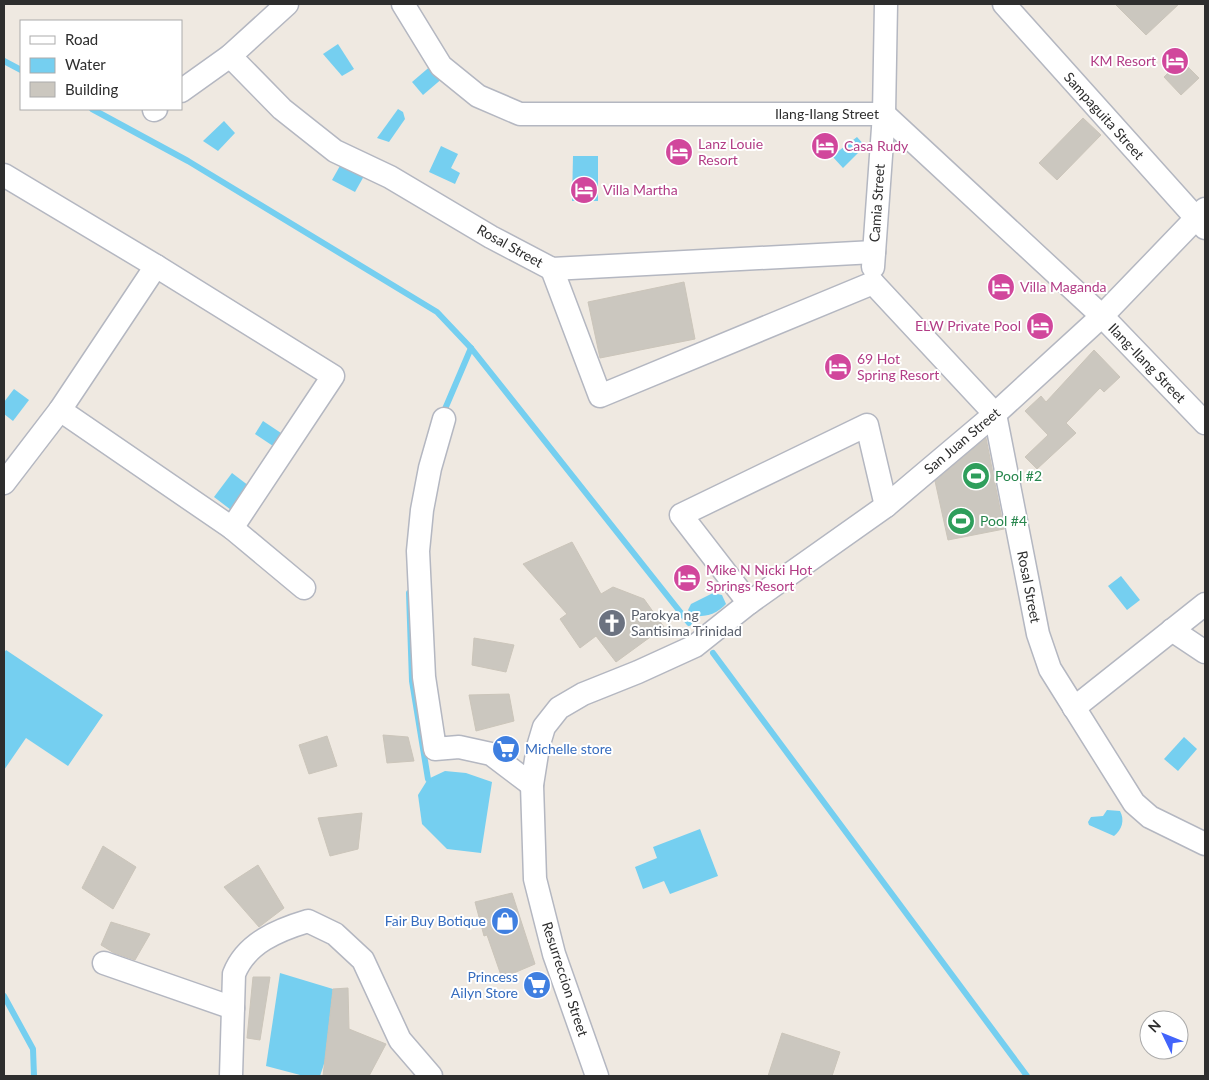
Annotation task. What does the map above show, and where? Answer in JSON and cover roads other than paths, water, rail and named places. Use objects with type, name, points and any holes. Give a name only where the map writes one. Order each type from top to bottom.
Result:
[{"type":"street","points":[[182,90],[230,56],[287,4]]},
{"type":"street","name":"Ilang-Ilang Street","points":[[403,4],[440,66],[478,96],[520,114],[884,114],[1102,316],[1205,423]]},
{"type":"street","name":"Camia Street","points":[[873,283],[884,114],[886,4]]},
{"type":"street","name":"Sampaguita Street","points":[[1004,4],[1202,219]]},
{"type":"street","name":"Rosal Street","points":[[230,56],[282,109],[335,151],[390,177],[491,237],[552,270],[874,252]]},
{"type":"street","points":[[4,175],[334,376],[232,528]]},
{"type":"street","name":"San Juan Street","points":[[695,646],[750,603],[886,506],[995,414],[1102,316],[1202,219]]},
{"type":"street","points":[[4,483],[60,410],[156,266]]},
{"type":"street","points":[[552,270],[600,396],[873,283],[995,414]]},
{"type":"street","points":[[60,410],[232,528],[304,588]]},
{"type":"street","name":"Rosal Street","points":[[995,414],[1038,634],[1050,669],[1134,803],[1150,817],[1205,844]]},
{"type":"street","points":[[444,419],[430,468],[423,502],[418,551],[424,677],[435,749],[459,747],[491,754],[532,784]]},
{"type":"street","points":[[750,603],[681,515],[867,425],[886,506]]},
{"type":"street","points":[[1074,708],[1205,604]]},
{"type":"street","points":[[1172,630],[1205,652]]},
{"type":"street","name":"Resurreccion Street","points":[[597,1076],[554,954],[535,879],[532,784],[538,748],[544,727],[559,708],[583,694],[695,646]]},
{"type":"street","points":[[231,1076],[234,974],[237,966],[259,942],[284,928],[308,921],[335,934],[363,960],[400,1040],[431,1076]]},
{"type":"street","points":[[104,963],[233,1008]]},
{"type":"water","points":[[338,44],[354,69],[342,76],[323,54]]},
{"type":"water","points":[[433,64],[444,77],[423,95],[412,82]]},
{"type":"water","points":[[398,109],[403,112],[405,119],[389,142],[377,138]]},
{"type":"water","points":[[224,121],[235,133],[218,151],[203,141]]},
{"type":"water","points":[[857,137],[865,146],[843,168],[832,156]]},
{"type":"water","points":[[441,146],[458,154],[451,168],[460,173],[455,184],[429,172]]},
{"type":"water","points":[[573,156],[598,156],[598,201],[572,201]]},
{"type":"water","points":[[341,164],[364,176],[355,192],[332,180]]},
{"type":"water","points":[[14,389],[29,400],[13,421],[4,414],[4,402]]},
{"type":"water","points":[[263,421],[290,439],[282,452],[255,434]]},
{"type":"water","points":[[232,473],[253,489],[235,513],[214,497]]},
{"type":"water","points":[[1121,576],[1140,600],[1127,610],[1108,586]]},
{"type":"water","points":[[713,593],[722,595],[726,604],[711,614],[693,616],[688,610],[691,604]]},
{"type":"water","points":[[6,650],[103,715],[68,766],[26,738],[4,770],[4,653]]},
{"type":"water","points":[[1184,737],[1197,749],[1178,771],[1164,759]]},
{"type":"water","points":[[445,771],[466,773],[492,782],[481,853],[447,849],[422,824],[418,795],[428,779]]},
{"type":"water","points":[[1107,810],[1120,811],[1122,814],[1122,825],[1114,836],[1089,825],[1088,822],[1091,817],[1103,816]]},
{"type":"water","points":[[700,829],[718,876],[670,894],[664,881],[643,889],[635,867],[657,858],[653,847]]},
{"type":"water","points":[[280,973],[333,989],[325,1061],[320,1076],[304,1076],[266,1066]]},
{"type":"waterway","points":[[4,61],[20,69]]},
{"type":"waterway","points":[[94,110],[188,161],[437,312],[471,348],[689,623]]},
{"type":"waterway","points":[[442,416],[471,348]]},
{"type":"waterway","points":[[409,593],[412,681],[428,779]]},
{"type":"waterway","points":[[713,653],[1027,1076]]},
{"type":"waterway","points":[[4,996],[33,1049],[34,1076]]},
{"type":"place","name":"KM Resort","points":[[1175,61]]},
{"type":"place","name":"Casa Rudy","points":[[825,146]]},
{"type":"place","name":"Lanz Louie Resort","points":[[679,152]]},
{"type":"place","name":"Villa Martha","points":[[584,190]]},
{"type":"place","name":"Villa Maganda","points":[[1001,287]]},
{"type":"place","name":"ELW Private Pool","points":[[1040,326]]},
{"type":"place","name":"69 Hot Spring Resort","points":[[838,367]]},
{"type":"place","name":"Pool #2","points":[[976,476]]},
{"type":"place","name":"Pool #4","points":[[961,521]]},
{"type":"place","name":"Mike N Nicki Hot Springs Resort","points":[[687,578]]},
{"type":"place","name":"Parokya ng Santisima Trinidad","points":[[612,623]]},
{"type":"place","name":"Michelle store","points":[[506,749]]},
{"type":"place","name":"Fair Buy Botique","points":[[505,921]]},
{"type":"place","name":"Princess Ailyn Store","points":[[537,985]]}]
